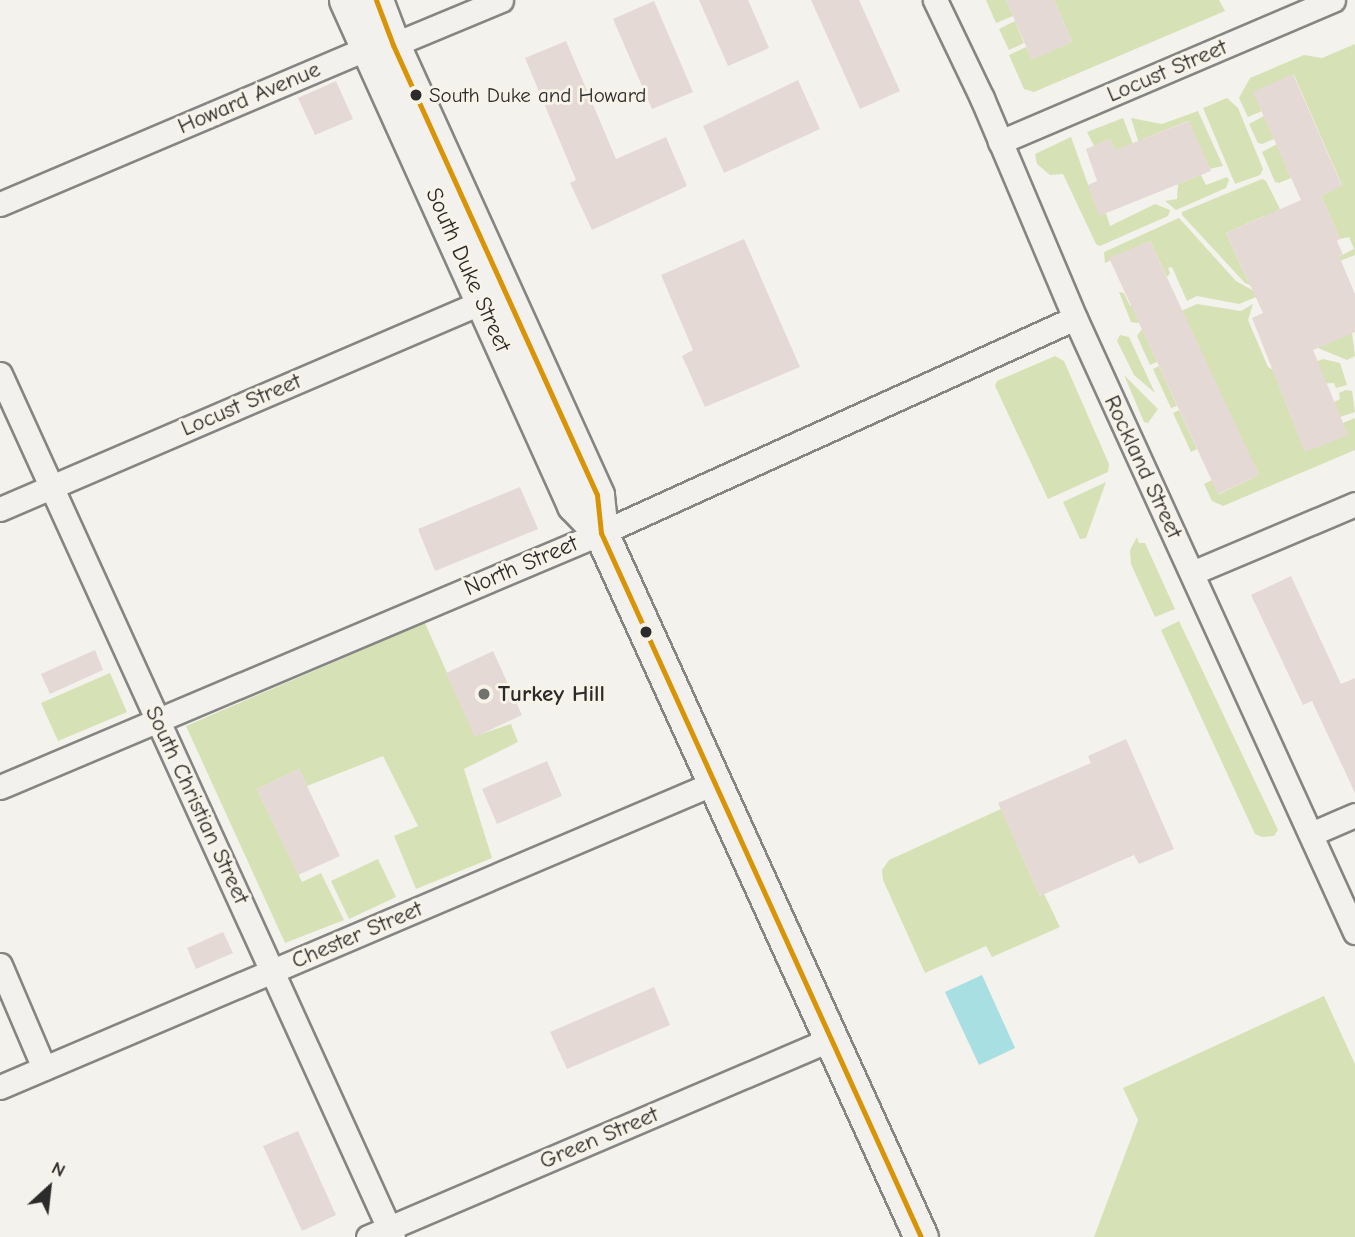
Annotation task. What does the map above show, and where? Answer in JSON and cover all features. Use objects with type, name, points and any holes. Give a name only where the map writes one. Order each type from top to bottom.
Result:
[{"type":"main road","name":"South Duke Street","points":[[346,0],[380,47],[597,495],[601,533],[921,1237]]},
{"type":"main road","name":"South Duke Street","points":[[376,0],[380,47],[482,302],[574,505],[601,533]]},
{"type":"street","name":"Howard Avenue","points":[[0,204],[380,47],[501,0]]},
{"type":"street","name":"Rockland Street","points":[[935,0],[1000,142],[1075,318],[1355,932]]},
{"type":"street","name":"Locust Street","points":[[1000,142],[1333,0]]},
{"type":"street","name":"Locust Street","points":[[0,509],[482,302]]},
{"type":"street","name":"North Street","points":[[0,787],[601,533],[1075,318]]},
{"type":"street","name":"South Christian Street","points":[[0,374],[391,1232]]},
{"type":"street","points":[[1192,573],[1355,504]]},
{"type":"street","name":"Chester Street","points":[[0,1087],[715,783]]},
{"type":"street","points":[[1311,834],[1355,816]]},
{"type":"street","points":[[0,965],[44,1068]]},
{"type":"street","name":"Green Street","points":[[368,1237],[391,1232],[831,1039]]},
{"type":"green space","points":[[986,0],[1006,0],[1013,16],[996,23]]},
{"type":"green space","points":[[1054,0],[1219,0],[1225,11],[1034,92],[1024,89],[1009,55],[1026,47],[1032,59],[1072,42]]},
{"type":"green space","points":[[1015,21],[1024,43],[1009,50],[999,29]]},
{"type":"green space","points":[[1355,44],[1355,255],[1297,278],[1354,249],[1349,237],[1340,239],[1321,196],[1342,185],[1294,75],[1254,92],[1262,111],[1248,117],[1239,98],[1250,78],[1304,55],[1322,58]]},
{"type":"green space","points":[[1227,98],[1238,108],[1263,169],[1260,175],[1235,184],[1203,108]]},
{"type":"green space","points":[[1198,111],[1223,166],[1209,169],[1188,121],[1143,139],[1140,147],[1131,118],[1162,124]]},
{"type":"green space","points":[[1264,116],[1274,139],[1262,144],[1258,143],[1249,124]]},
{"type":"green space","points":[[1123,118],[1133,144],[1115,151],[1110,139],[1094,146],[1087,132]]},
{"type":"green space","points":[[1071,137],[1099,215],[1106,213],[1110,226],[1155,204],[1170,210],[1168,216],[1100,246],[1096,244],[1063,174],[1050,175],[1037,164],[1035,154]]},
{"type":"green space","points":[[1277,144],[1291,178],[1279,183],[1275,182],[1262,152]]},
{"type":"green space","points":[[1201,175],[1206,185],[1227,177],[1229,180],[1226,188],[1176,210],[1165,201],[1177,199],[1178,184]]},
{"type":"green space","points":[[1262,179],[1266,181],[1280,209],[1276,211],[1277,215],[1264,216],[1226,233],[1248,281],[1284,264],[1266,292],[1245,283],[1182,215],[1182,212]]},
{"type":"green space","points":[[1179,218],[1236,281],[1261,295],[1239,304],[1197,296],[1187,301],[1172,267],[1168,268],[1170,273],[1167,277],[1150,241],[1105,263],[1104,252]]},
{"type":"green space","points":[[1119,292],[1124,293],[1130,306],[1143,301],[1150,316],[1137,323],[1131,322]]},
{"type":"green space","points":[[1197,304],[1241,311],[1253,304],[1248,320],[1268,367],[1282,375],[1323,359],[1340,363],[1347,385],[1336,388],[1334,383],[1279,386],[1305,451],[1343,423],[1355,418],[1355,450],[1223,506],[1212,501],[1204,484],[1212,480],[1219,494],[1259,475],[1174,314]]},
{"type":"green space","points":[[1142,329],[1157,362],[1150,365],[1137,336]]},
{"type":"green space","points":[[1352,333],[1355,356],[1347,360],[1318,348],[1317,344]]},
{"type":"green space","points":[[1120,335],[1129,337],[1155,393],[1134,375],[1117,341]]},
{"type":"green space","points":[[1055,356],[1064,361],[1109,464],[1108,472],[1048,499],[995,386],[997,381]]},
{"type":"green space","points":[[1159,366],[1177,406],[1171,408],[1153,369]]},
{"type":"green space","points":[[1124,375],[1158,409],[1148,423],[1144,422]]},
{"type":"green space","points":[[1352,391],[1355,412],[1340,417],[1334,402],[1340,399],[1339,393]]},
{"type":"green space","points":[[1179,410],[1197,449],[1191,452],[1173,413]]},
{"type":"green space","points":[[1106,482],[1086,538],[1080,539],[1063,502]]},
{"type":"green space","points":[[1137,537],[1139,543],[1145,543],[1175,609],[1155,617],[1131,564],[1130,550]]},
{"type":"green space","points":[[1179,621],[1278,830],[1274,836],[1262,837],[1255,834],[1161,630]]},
{"type":"green space","points":[[425,623],[475,736],[511,724],[518,742],[464,769],[492,858],[416,889],[394,836],[418,826],[383,756],[307,786],[299,769],[257,789],[302,882],[321,873],[344,920],[285,943],[186,726]]},
{"type":"green space","points":[[110,673],[127,712],[58,741],[41,703]]},
{"type":"green space","points":[[1001,809],[1040,896],[1044,894],[1060,927],[992,957],[986,946],[925,973],[883,880],[882,870],[889,860]]},
{"type":"green space","points":[[378,859],[396,897],[349,919],[331,881]]},
{"type":"green space","points":[[1324,996],[1355,1064],[1355,1237],[1094,1237],[1138,1120],[1123,1088]]},
{"type":"water","points":[[982,975],[1015,1048],[979,1065],[945,992]]},
{"type":"building","points":[[699,0],[748,0],[769,48],[728,66]]},
{"type":"building","points":[[811,0],[859,0],[900,91],[860,109]]},
{"type":"building","points":[[1006,0],[1054,0],[1072,42],[1032,60]]},
{"type":"building","points":[[654,1],[693,92],[652,109],[613,19]]},
{"type":"building","points":[[566,41],[616,159],[666,137],[687,186],[592,230],[570,183],[576,180],[525,58]]},
{"type":"building","points":[[1293,74],[1342,186],[1321,196],[1340,239],[1337,241],[1343,255],[1339,256],[1355,294],[1355,332],[1313,350],[1348,435],[1305,452],[1252,318],[1263,313],[1226,233],[1301,200],[1253,92]]},
{"type":"building","points":[[798,80],[820,129],[724,173],[703,126]]},
{"type":"building","points":[[336,81],[353,119],[315,135],[298,98]]},
{"type":"building","points":[[1189,121],[1211,171],[1099,216],[1088,185],[1097,181],[1086,149],[1110,139],[1115,150]]},
{"type":"building","points":[[744,239],[800,367],[705,407],[682,356],[693,350],[661,275]]},
{"type":"building","points":[[1150,241],[1259,475],[1218,494],[1109,258]]},
{"type":"building","points":[[520,487],[538,529],[435,571],[418,529]]},
{"type":"building","points":[[1291,576],[1341,684],[1355,678],[1355,793],[1312,701],[1303,705],[1251,595]]},
{"type":"building","points":[[95,650],[103,670],[50,694],[41,674]]},
{"type":"building","name":"Turkey Hill","points":[[493,651],[522,715],[475,737],[446,673]]},
{"type":"building","points":[[1126,739],[1174,849],[1139,864],[1134,855],[1040,896],[998,803],[1091,763],[1088,756]]},
{"type":"building","points":[[547,761],[562,796],[497,824],[482,789]]},
{"type":"building","points":[[299,769],[340,856],[298,875],[257,789]]},
{"type":"building","points":[[223,932],[233,953],[196,969],[187,948]]},
{"type":"building","points":[[654,987],[670,1025],[567,1069],[550,1032]]},
{"type":"building","points":[[298,1131],[336,1215],[302,1231],[263,1146]]},
{"type":"transit line","points":[[376,0],[393,45],[597,495],[601,533],[921,1237]]},
{"type":"place","name":"South Duke and Howard","points":[[416,95]]},
{"type":"place","name":"Turkey Hill","points":[[484,694]]}]
